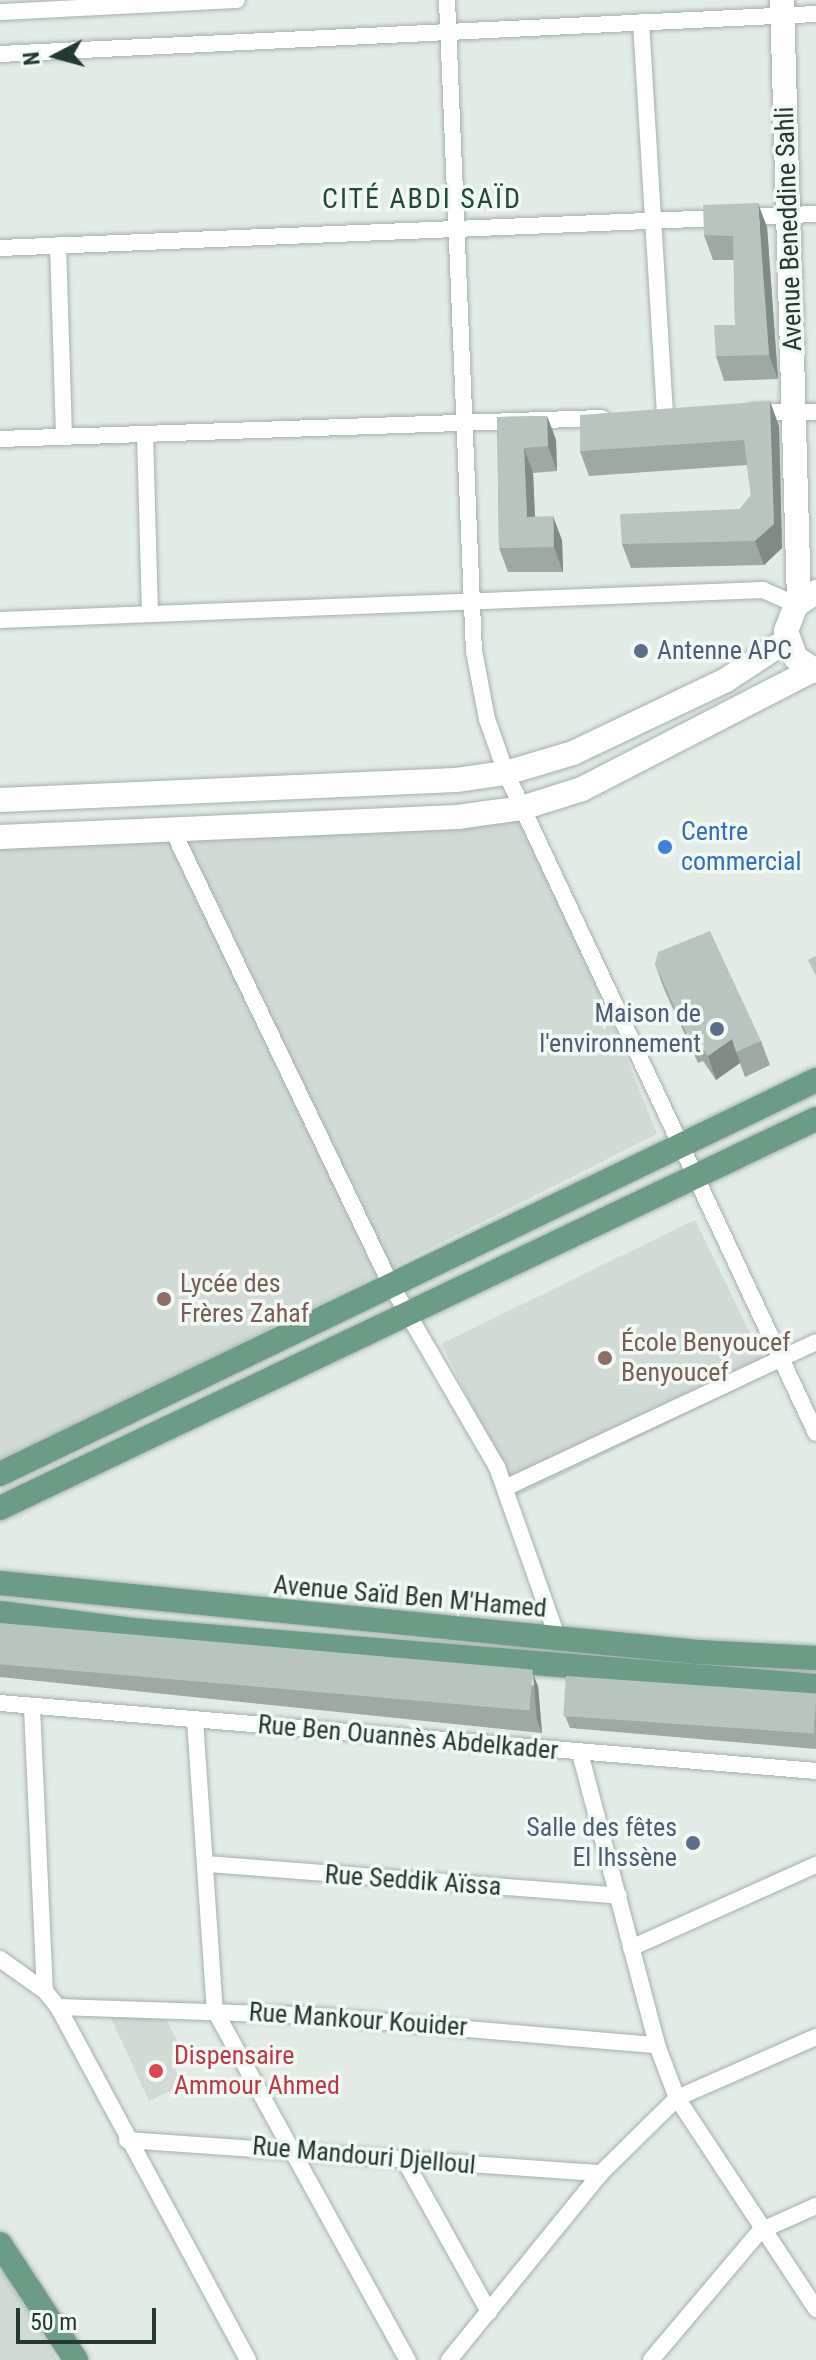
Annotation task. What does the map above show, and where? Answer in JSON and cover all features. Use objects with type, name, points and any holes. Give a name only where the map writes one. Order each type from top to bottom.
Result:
[{"type":"main road","points":[[0,1474],[816,1080]]},
{"type":"main road","points":[[0,1508],[698,1178],[816,1119]]},
{"type":"main road","points":[[87,1432],[99,1461]]},
{"type":"main road","name":"Avenue Saïd Ben M'Hamed","points":[[0,1583],[558,1639],[816,1658]]},
{"type":"main road","points":[[0,1613],[132,1630],[816,1686]]},
{"type":"main road","points":[[0,2244],[76,2360]]},
{"type":"street","points":[[0,12],[237,0]]},
{"type":"street","points":[[447,0],[472,601],[481,697],[506,773],[816,1433]]},
{"type":"street","points":[[0,54],[641,22],[782,8],[816,14]]},
{"type":"street","name":"Avenue Beneddine Sahli","points":[[782,8],[789,214],[805,412],[804,600],[787,640]]},
{"type":"street","points":[[641,22],[665,414]]},
{"type":"street","points":[[0,248],[816,214]]},
{"type":"street","points":[[58,245],[64,436]]},
{"type":"street","points":[[737,413],[805,412]]},
{"type":"street","points":[[0,439],[466,425],[619,417]]},
{"type":"street","points":[[145,434],[150,613]]},
{"type":"street","points":[[0,620],[763,590],[804,600]]},
{"type":"street","points":[[0,800],[456,780],[506,773],[587,747],[726,680],[787,640],[796,658],[815,670]]},
{"type":"street","points":[[0,837],[458,817],[522,808],[582,789],[815,670]]},
{"type":"street","points":[[172,829],[391,1285],[410,1313],[507,1487],[558,1639]]},
{"type":"street","points":[[507,1487],[816,1342]]},
{"type":"street","name":"Rue Ben Ouannès Abdelkader","points":[[0,1703],[816,1771]]},
{"type":"street","points":[[32,1708],[45,1991]]},
{"type":"street","points":[[195,1720],[215,2011],[408,2360]]},
{"type":"street","points":[[580,1753],[657,2045],[677,2098],[760,2231],[816,2309]]},
{"type":"street","name":"Rue Seddik Aïssa","points":[[207,1864],[619,1896]]},
{"type":"street","points":[[631,1948],[816,1865]]},
{"type":"street","points":[[0,1959],[45,1991],[58,2007],[248,2360]]},
{"type":"street","name":"Rue Mankour Kouider","points":[[58,2007],[215,2011],[657,2045]]},
{"type":"street","points":[[449,2360],[601,2173],[677,2098],[816,2037]]},
{"type":"street","name":"Rue Mandouri Djelloul","points":[[127,2140],[601,2173]]},
{"type":"street","points":[[405,2161],[489,2312]]},
{"type":"street","points":[[651,2360],[760,2231],[816,2206]]},
{"type":"shaded area","name":"Lycée des Frères Zahaf","points":[[524,803],[657,1134],[0,1465],[0,846]]},
{"type":"shaded area","name":"École Benyoucef Benyoucef","points":[[695,1220],[770,1374],[517,1497],[442,1344]]},
{"type":"shaded area","name":"Dispensaire Ammour Ahmed","points":[[110,2016],[166,2019],[180,2047],[171,2056],[181,2086],[149,2101]]},
{"type":"shaded area","points":[[0,2266],[57,2360],[0,2360]]},
{"type":"building","points":[[758,203],[769,355],[716,356],[714,325],[735,325],[733,236],[704,235],[703,205]]},
{"type":"building","points":[[770,401],[774,524],[755,541],[622,544],[620,514],[740,509],[751,495],[744,440],[580,451],[580,415]]},
{"type":"building","points":[[547,416],[548,446],[524,448],[527,517],[553,516],[554,547],[499,548],[497,417]]},
{"type":"building","name":"Maison de l'environnement","points":[[710,931],[761,1041],[736,1052],[732,1039],[708,1056],[694,1037],[689,1039],[655,964],[658,952]]},
{"type":"building","points":[[816,956],[816,976],[808,960]]},
{"type":"building","points":[[0,1623],[533,1670],[529,1710],[0,1664]]},
{"type":"building","points":[[566,1676],[816,1693],[814,1733],[563,1716]]},
{"type":"place","name":"Antenne APC","points":[[641,651]]},
{"type":"place","name":"Centre commercial","points":[[665,847]]},
{"type":"place","name":"Maison de l'environnement","points":[[717,1029]]},
{"type":"place","name":"Lycée des Frères Zahaf","points":[[164,1299]]},
{"type":"place","name":"École Benyoucef Benyoucef","points":[[605,1358]]},
{"type":"place","name":"Salle des fêtes El Ihssène","points":[[693,1843]]},
{"type":"place","name":"Dispensaire Ammour Ahmed","points":[[156,2071]]},
{"type":"district","name":"CITÉ ABDI SAÏD","points":[[422,199]]}]
